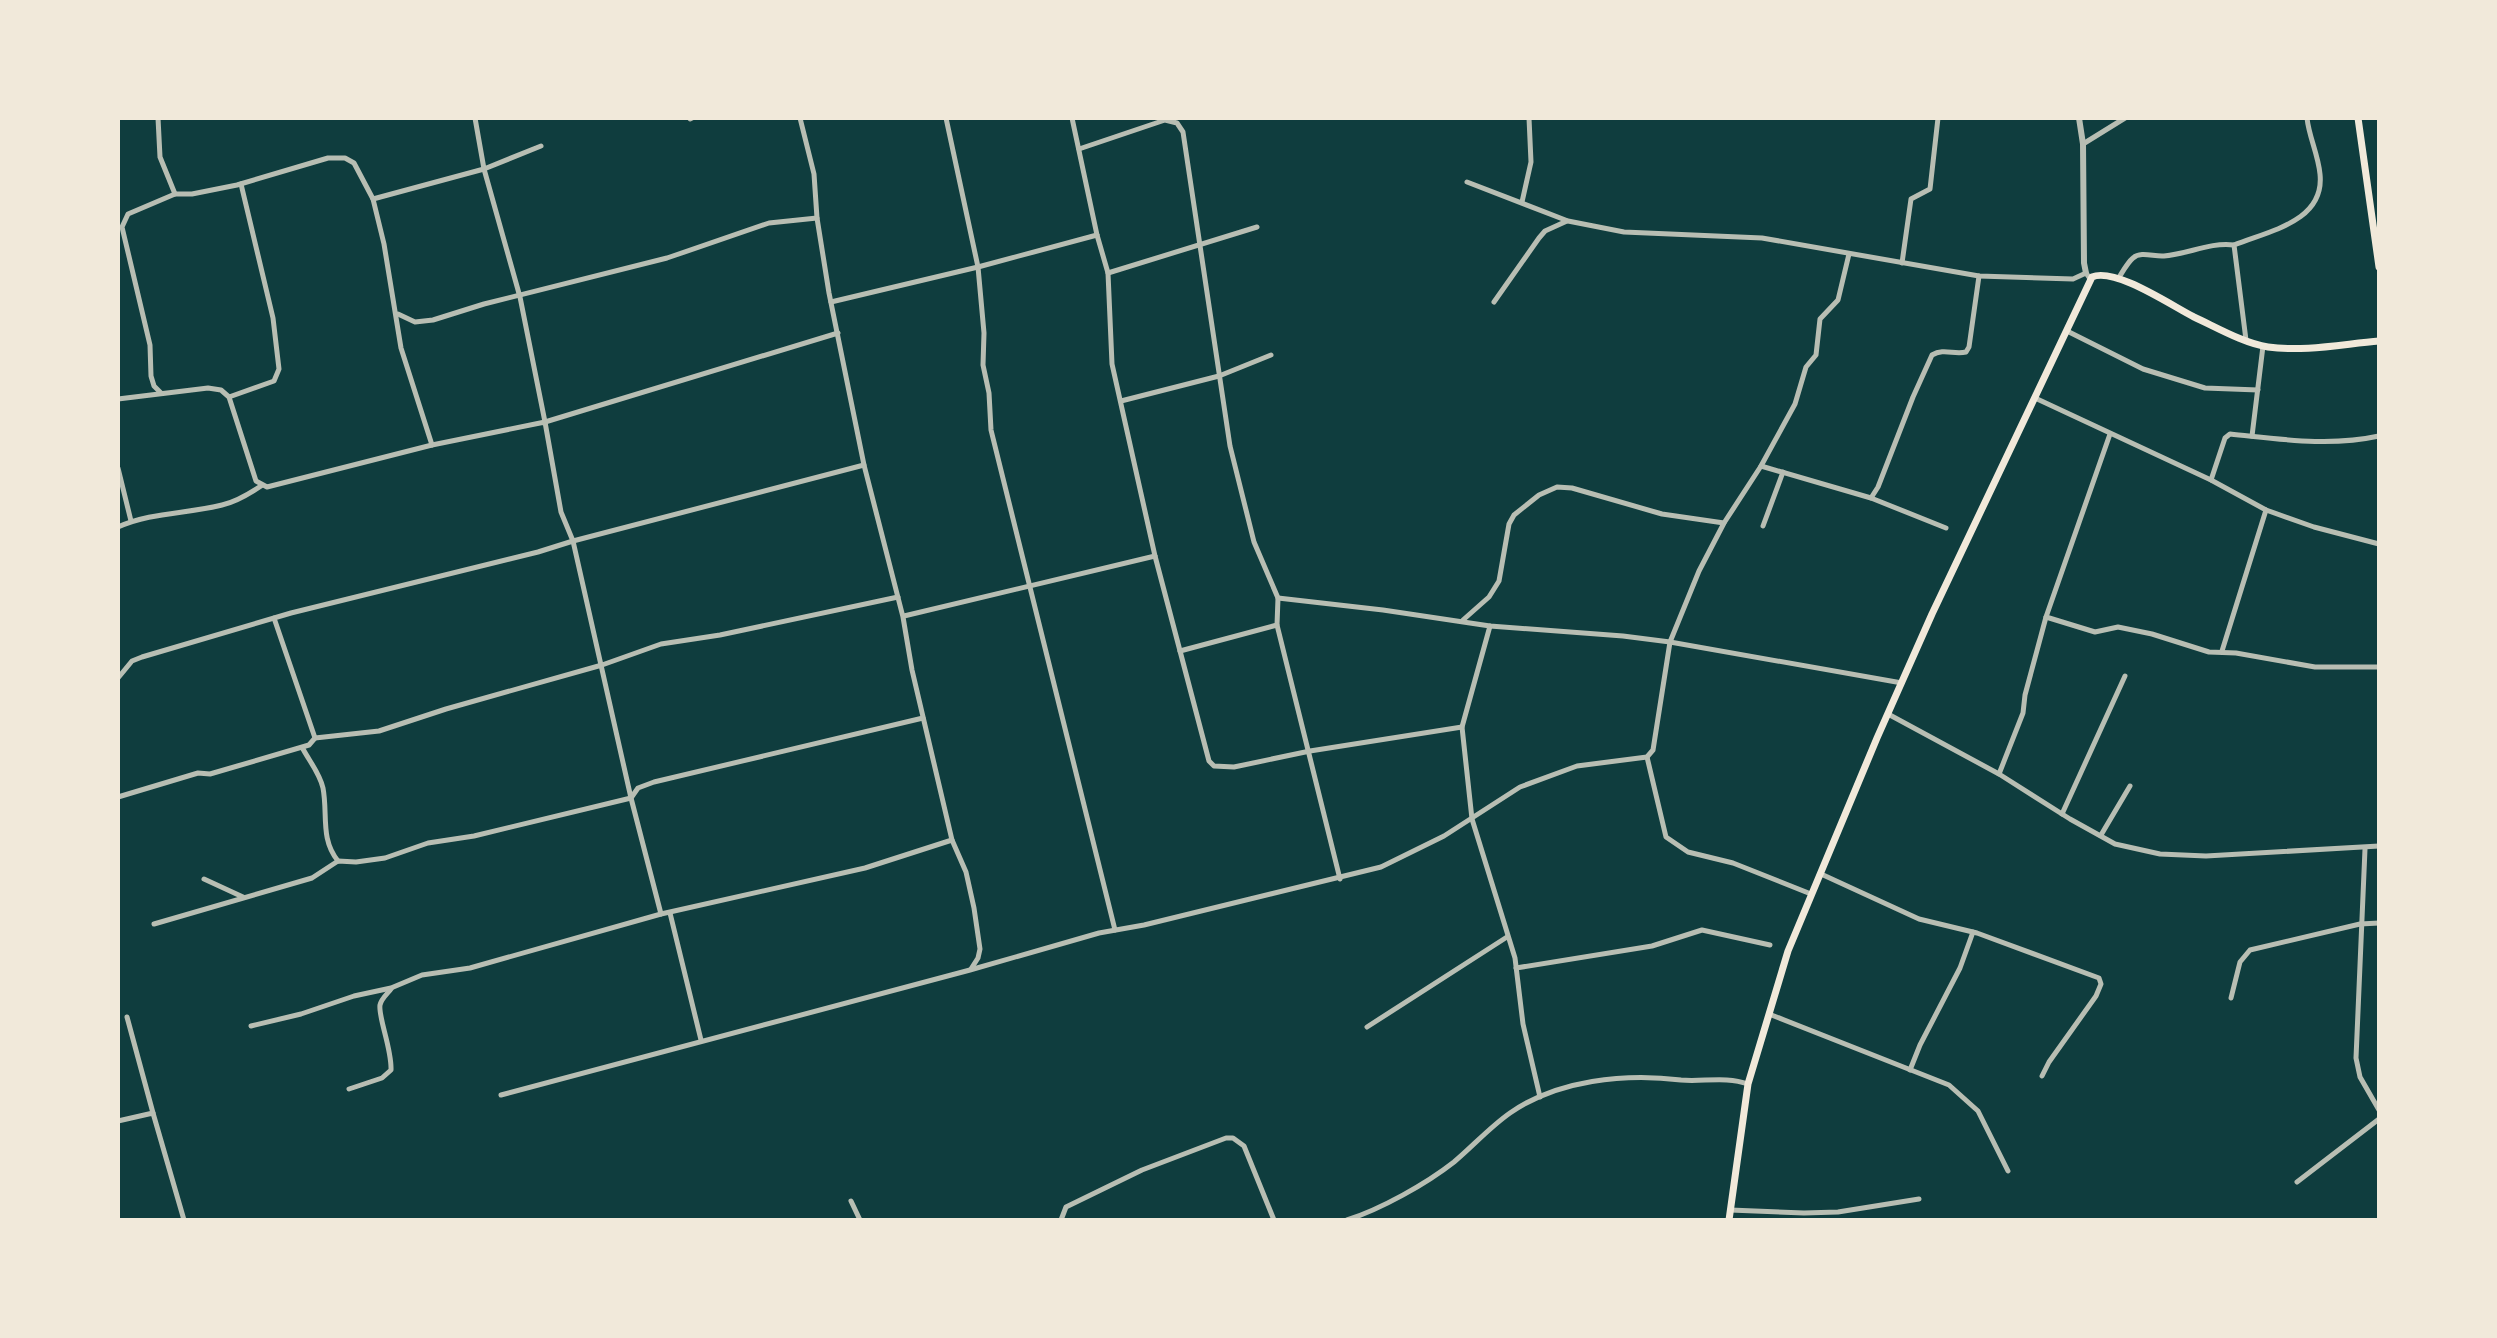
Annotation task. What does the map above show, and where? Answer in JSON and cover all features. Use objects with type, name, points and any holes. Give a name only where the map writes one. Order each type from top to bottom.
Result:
[{"type":"main road","points":[[2358,118],[2379,267]]},
{"type":"main road","points":[[1729,1220],[1748,1084],[1788,951],[1954,565],[2067,331],[2089,276],[2118,279],[2263,346],[2295,348],[2379,341]]},
{"type":"street","points":[[158,118],[160,157],[175,194]]},
{"type":"street","points":[[475,118],[484,169],[520,297],[561,512],[573,541],[631,798],[661,914]]},
{"type":"street","points":[[800,118],[814,174],[817,218],[831,302],[864,465],[903,617],[952,840],[966,872],[980,949],[970,970]]},
{"type":"street","points":[[946,118],[978,267],[984,333],[983,365],[989,393],[991,430],[1115,930]]},
{"type":"street","points":[[1072,118],[1108,273],[1109,339],[1121,401],[1155,556],[1209,761],[1214,766],[1234,767],[1310,751],[1462,727]]},
{"type":"street","points":[[1522,202],[1531,162],[1529,118]]},
{"type":"street","points":[[1902,263],[1911,199],[1930,189],[1938,118]]},
{"type":"street","points":[[1467,182],[1568,221],[1624,232],[1762,238],[1979,276],[2073,279],[2089,276],[2079,118]]},
{"type":"street","points":[[2083,144],[2125,118]]},
{"type":"street","points":[[2118,279],[2134,257],[2142,254],[2163,256],[2204,246],[2234,245],[2296,222],[2309,210],[2320,183],[2307,118]]},
{"type":"street","points":[[1079,149],[1165,120],[1177,123],[1183,132],[1230,446],[1254,542],[1278,598],[1277,625],[1340,879]]},
{"type":"street","points":[[373,199],[484,169],[541,146]]},
{"type":"street","points":[[161,394],[151,376],[150,345],[120,223],[128,214],[175,194],[192,194],[241,184],[328,158],[345,158],[354,163],[373,199],[397,313],[401,348],[432,445]]},
{"type":"street","points":[[229,397],[274,381],[279,369],[273,318],[241,184]]},
{"type":"street","points":[[397,313],[415,322],[433,320],[484,304],[667,258],[769,223],[817,218]]},
{"type":"street","points":[[1494,302],[1545,231],[1568,221]]},
{"type":"street","points":[[1108,273],[1257,227]]},
{"type":"street","points":[[831,302],[1097,235]]},
{"type":"street","points":[[2234,245],[2246,340]]},
{"type":"street","points":[[501,1095],[1115,930],[1381,867],[1472,819],[1520,787],[1577,766],[1647,757],[1653,750],[1670,642],[1699,571],[1724,523],[1761,466],[1795,404],[1806,367],[1816,355],[1820,319],[1838,300],[1849,254]]},
{"type":"street","points":[[1871,498],[1932,355],[1944,351],[1961,354],[1969,347],[1979,276]]},
{"type":"street","points":[[2067,331],[2143,369],[2205,388],[2258,390]]},
{"type":"street","points":[[118,399],[208,388],[221,390],[229,397],[256,481],[267,487],[432,445],[545,422],[839,333]]},
{"type":"street","points":[[2252,436],[2263,346]]},
{"type":"street","points":[[1121,401],[1219,376],[1271,355]]},
{"type":"street","points":[[2035,398],[2211,480],[2266,510],[2314,527],[2379,544]]},
{"type":"street","points":[[1999,774],[2023,713],[2046,617],[2110,434]]},
{"type":"street","points":[[2211,480],[2225,438],[2230,434],[2339,442],[2379,436]]},
{"type":"street","points":[[118,678],[132,661],[142,657],[274,618],[864,465]]},
{"type":"street","points":[[1761,466],[1871,498],[1946,528]]},
{"type":"street","points":[[118,468],[131,521]]},
{"type":"street","points":[[1763,526],[1783,472]]},
{"type":"street","points":[[118,527],[131,521],[224,505],[261,486]]},
{"type":"street","points":[[1463,621],[1489,597],[1499,581],[1509,524],[1514,515],[1539,495],[1557,487],[1572,488],[1662,514],[1724,523]]},
{"type":"street","points":[[2222,651],[2266,510]]},
{"type":"street","points":[[903,617],[1155,556]]},
{"type":"street","points":[[118,797],[198,773],[210,774],[303,749],[315,738],[379,731],[602,665],[661,644],[720,635],[898,597]]},
{"type":"street","points":[[1278,598],[1490,626],[1670,642],[1903,683]]},
{"type":"street","points":[[2046,617],[2095,632],[2118,627],[2152,634],[2198,650],[2222,651],[2315,667],[2379,667]]},
{"type":"street","points":[[274,618],[315,738]]},
{"type":"street","points":[[1180,651],[1277,625]]},
{"type":"street","points":[[1490,626],[1462,727],[1472,819],[1516,968],[1523,1024],[1540,1097]]},
{"type":"street","points":[[2062,814],[2125,676]]},
{"type":"street","points":[[1888,714],[1999,774],[2115,844],[2160,854],[2206,856],[2379,846]]},
{"type":"street","points":[[154,924],[312,878],[338,861],[385,858],[428,843],[474,836],[631,798],[638,788],[654,782],[923,718]]},
{"type":"street","points":[[303,749],[320,777],[324,793],[326,838],[331,853],[338,861]]},
{"type":"street","points":[[1647,757],[1666,837],[1688,852],[1733,863],[1811,894]]},
{"type":"street","points":[[2101,835],[2130,786]]},
{"type":"street","points":[[251,1026],[391,988],[422,975],[470,968],[661,914],[865,868],[952,840]]},
{"type":"street","points":[[2365,849],[2357,1067],[2379,1110]]},
{"type":"street","points":[[1820,873],[1919,919],[1973,932],[2101,981],[2096,996],[2042,1076]]},
{"type":"street","points":[[204,879],[245,898]]},
{"type":"street","points":[[670,913],[701,1040]]},
{"type":"street","points":[[2231,998],[2240,962],[2250,950],[2360,924],[2379,923]]},
{"type":"street","points":[[1516,968],[1652,946],[1702,930],[1770,945]]},
{"type":"street","points":[[1910,1070],[1960,968],[1973,932]]},
{"type":"street","points":[[1367,1027],[1507,937]]},
{"type":"street","points":[[349,1089],[382,1078],[391,1070],[389,1041],[380,1009],[391,988]]},
{"type":"street","points":[[1769,1014],[1949,1085],[1978,1111],[2008,1171]]},
{"type":"street","points":[[127,1017],[184,1220]]},
{"type":"street","points":[[1347,1220],[1374,1211],[1451,1164],[1510,1113],[1540,1097],[1597,1081],[1668,1077],[1683,1080],[1726,1079],[1748,1084]]},
{"type":"street","points":[[118,1121],[153,1113]]},
{"type":"street","points":[[2297,1182],[2379,1119]]},
{"type":"street","points":[[1061,1220],[1066,1207],[1142,1170],[1226,1138],[1233,1138],[1244,1146],[1274,1220]]},
{"type":"street","points":[[1729,1210],[1838,1212],[1919,1199]]},
{"type":"street","points":[[851,1201],[860,1220]]}]
